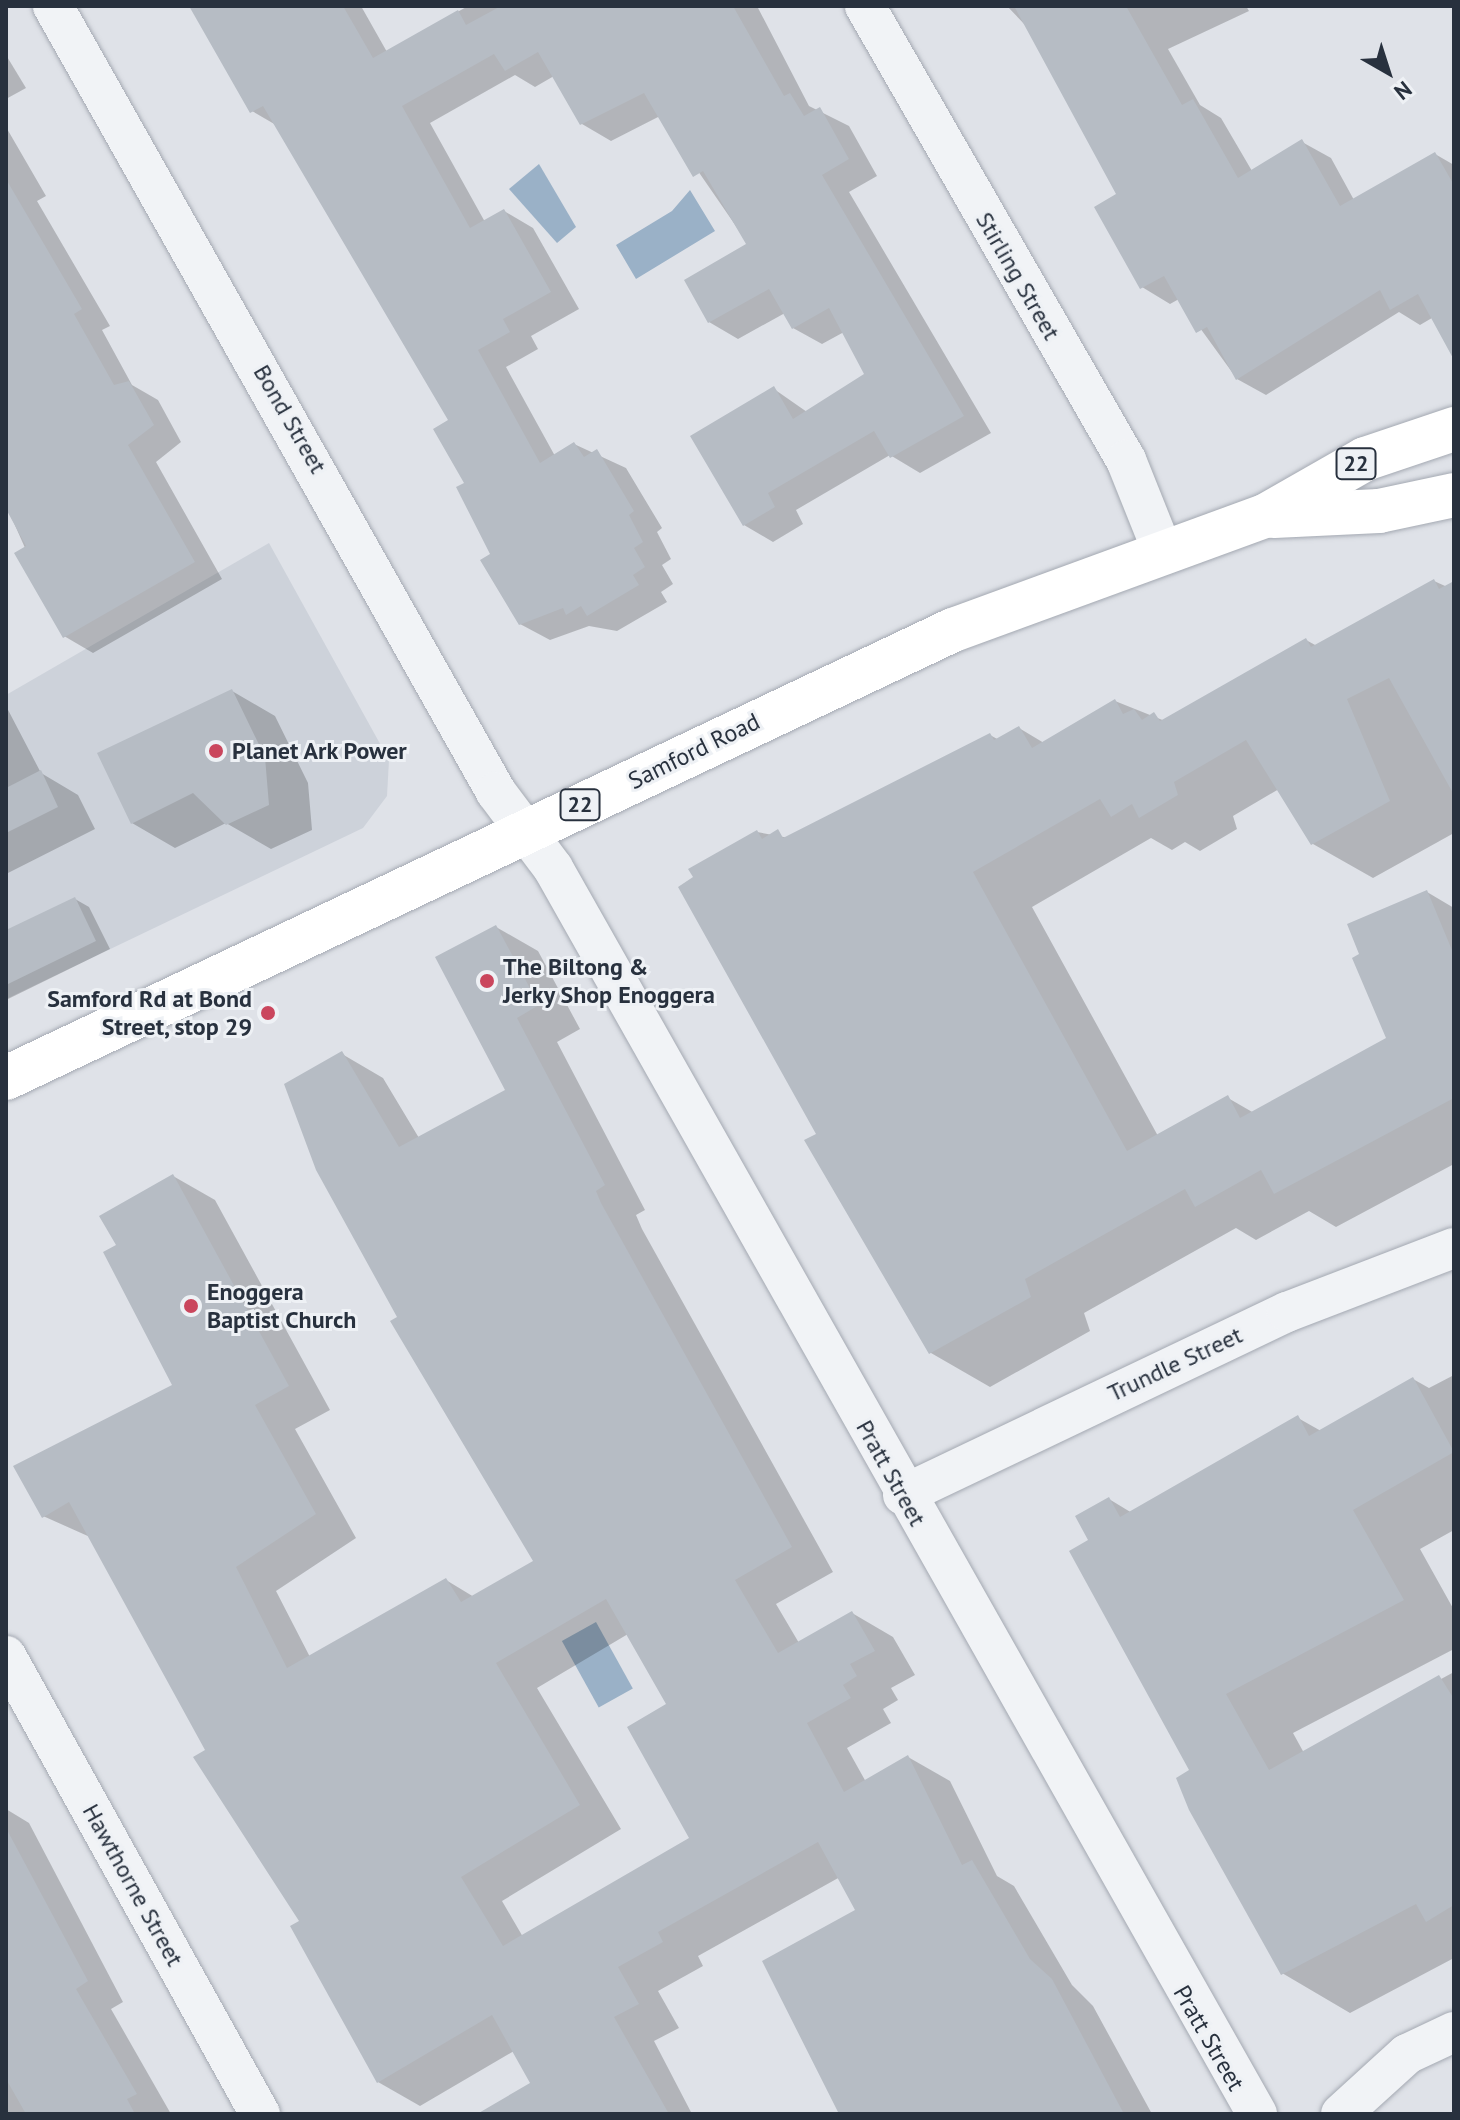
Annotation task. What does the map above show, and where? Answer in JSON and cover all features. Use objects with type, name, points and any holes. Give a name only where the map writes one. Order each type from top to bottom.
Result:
[{"type":"main road","name":"Samford Road","points":[[6,1078],[953,630],[1162,550],[1265,516],[1365,459],[1454,429]]},
{"type":"main road","name":"Samford Road","points":[[1265,516],[1379,511],[1454,495]]},
{"type":"street","name":"Bond Street","points":[[53,6],[496,792],[525,831]]},
{"type":"street","name":"Stirling Street","points":[[865,6],[1126,460],[1162,550]]},
{"type":"street","name":"Pratt Street","points":[[525,831],[558,878],[903,1495],[1257,2114]]},
{"type":"street","name":"Trundle Street","points":[[903,1495],[1274,1318],[1454,1248]]},
{"type":"street","name":"Hawthorne Street","points":[[6,1656],[260,2114]]},
{"type":"street","points":[[1341,2114],[1407,2054],[1454,2032]]},
{"type":"shaded area","points":[[269,543],[389,760],[387,796],[363,828],[6,999],[6,695]]},
{"type":"water","points":[[539,164],[576,227],[557,243],[509,189]]},
{"type":"water","points":[[690,190],[715,231],[636,279],[616,245],[672,211]]},
{"type":"water","points":[[596,1622],[633,1688],[599,1707],[562,1641]]},
{"type":"building","points":[[189,6],[343,6],[373,58],[458,10],[466,25],[501,6],[733,6],[784,96],[790,93],[804,116],[820,107],[849,159],[822,175],[964,416],[890,458],[874,431],[768,493],[775,507],[743,526],[690,436],[774,386],[793,419],[864,374],[829,308],[792,329],[769,289],[708,323],[684,280],[746,244],[703,171],[693,177],[644,93],[580,125],[538,52],[505,71],[494,54],[402,106],[470,228],[504,209],[551,292],[503,319],[510,332],[478,350],[540,463],[574,442],[584,457],[597,449],[634,511],[629,515],[643,542],[634,548],[645,567],[633,575],[639,585],[587,616],[581,606],[566,615],[563,608],[519,625],[480,560],[490,554],[456,487],[464,483],[433,429],[448,420],[263,106],[250,113]]},
{"type":"building","points":[[1014,6],[1126,6],[1182,105],[1193,99],[1238,178],[1302,139],[1340,206],[1435,152],[1454,185],[1454,360],[1418,294],[1390,310],[1380,290],[1236,380],[1207,327],[1196,333],[1164,276],[1140,289],[1094,207],[1116,194]]},
{"type":"building","points":[[6,179],[82,309],[74,314],[114,385],[129,381],[154,425],[128,445],[195,562],[63,638],[14,553],[26,546],[6,509]]},
{"type":"building","points":[[1434,579],[1439,589],[1454,581],[1454,795],[1389,678],[1347,699],[1390,801],[1311,845],[1246,740],[1174,782],[1178,795],[1139,818],[1132,804],[1111,817],[1100,799],[973,872],[1127,1151],[1228,1095],[1240,1118],[1386,1038],[1352,958],[1359,954],[1347,924],[1427,890],[1454,955],[1454,1098],[1274,1194],[1261,1170],[1195,1207],[1185,1189],[1025,1279],[1031,1297],[929,1354],[804,1140],[816,1134],[678,887],[693,877],[688,869],[757,830],[762,839],[778,829],[783,838],[990,733],[994,740],[1019,726],[1032,748],[1115,699],[1123,714],[1134,709],[1142,720],[1154,712],[1160,721],[1306,638],[1311,647]]},
{"type":"building","points":[[232,689],[265,757],[269,805],[226,825],[193,793],[131,824],[97,753]]},
{"type":"building","points":[[41,770],[58,807],[6,833],[6,788]]},
{"type":"building","points":[[75,897],[96,941],[6,985],[6,930]]},
{"type":"building","points":[[496,925],[539,1005],[517,1018],[605,1185],[596,1191],[601,1203],[792,1547],[735,1580],[778,1653],[852,1611],[875,1651],[850,1664],[857,1676],[843,1685],[851,1698],[807,1723],[844,1792],[908,1755],[962,1865],[972,1860],[1030,1959],[1052,1979],[1124,2114],[839,2114],[762,1961],[855,1910],[818,1842],[658,1932],[663,1942],[618,1967],[639,2004],[614,2017],[669,2114],[477,2114],[530,2083],[492,2015],[377,2083],[290,1926],[299,1921],[193,1757],[205,1750],[69,1502],[42,1518],[13,1466],[172,1385],[103,1252],[116,1245],[99,1216],[173,1174],[289,1386],[255,1405],[316,1514],[236,1567],[287,1668],[446,1578],[461,1602],[533,1561],[390,1321],[397,1317],[316,1170],[284,1084],[342,1051],[399,1147],[505,1090],[435,957]],"holes":[[[606,1599],[666,1704],[627,1727],[689,1838],[503,1946],[461,1877],[580,1805],[496,1663]]]},
{"type":"building","points":[[1413,1377],[1454,1452],[1353,1510],[1404,1600],[1226,1694],[1269,1770],[1439,1675],[1454,1699],[1454,1905],[1426,1922],[1416,1904],[1281,1975],[1189,1810],[1176,1778],[1189,1770],[1069,1551],[1088,1540],[1075,1516],[1109,1497],[1120,1517],[1298,1415],[1309,1436]]},
{"type":"building","points":[[6,1828],[88,1981],[76,1989],[137,2094],[127,2099],[135,2114],[26,2114],[6,2079]]},
{"type":"place","name":"Planet Ark Power","points":[[216,751]]},
{"type":"place","name":"The Biltong & Jerky Shop Enoggera","points":[[487,981]]},
{"type":"place","name":"Samford Rd at Bond Street, stop 29","points":[[268,1013]]},
{"type":"place","name":"Enoggera Baptist Church","points":[[191,1306]]}]
